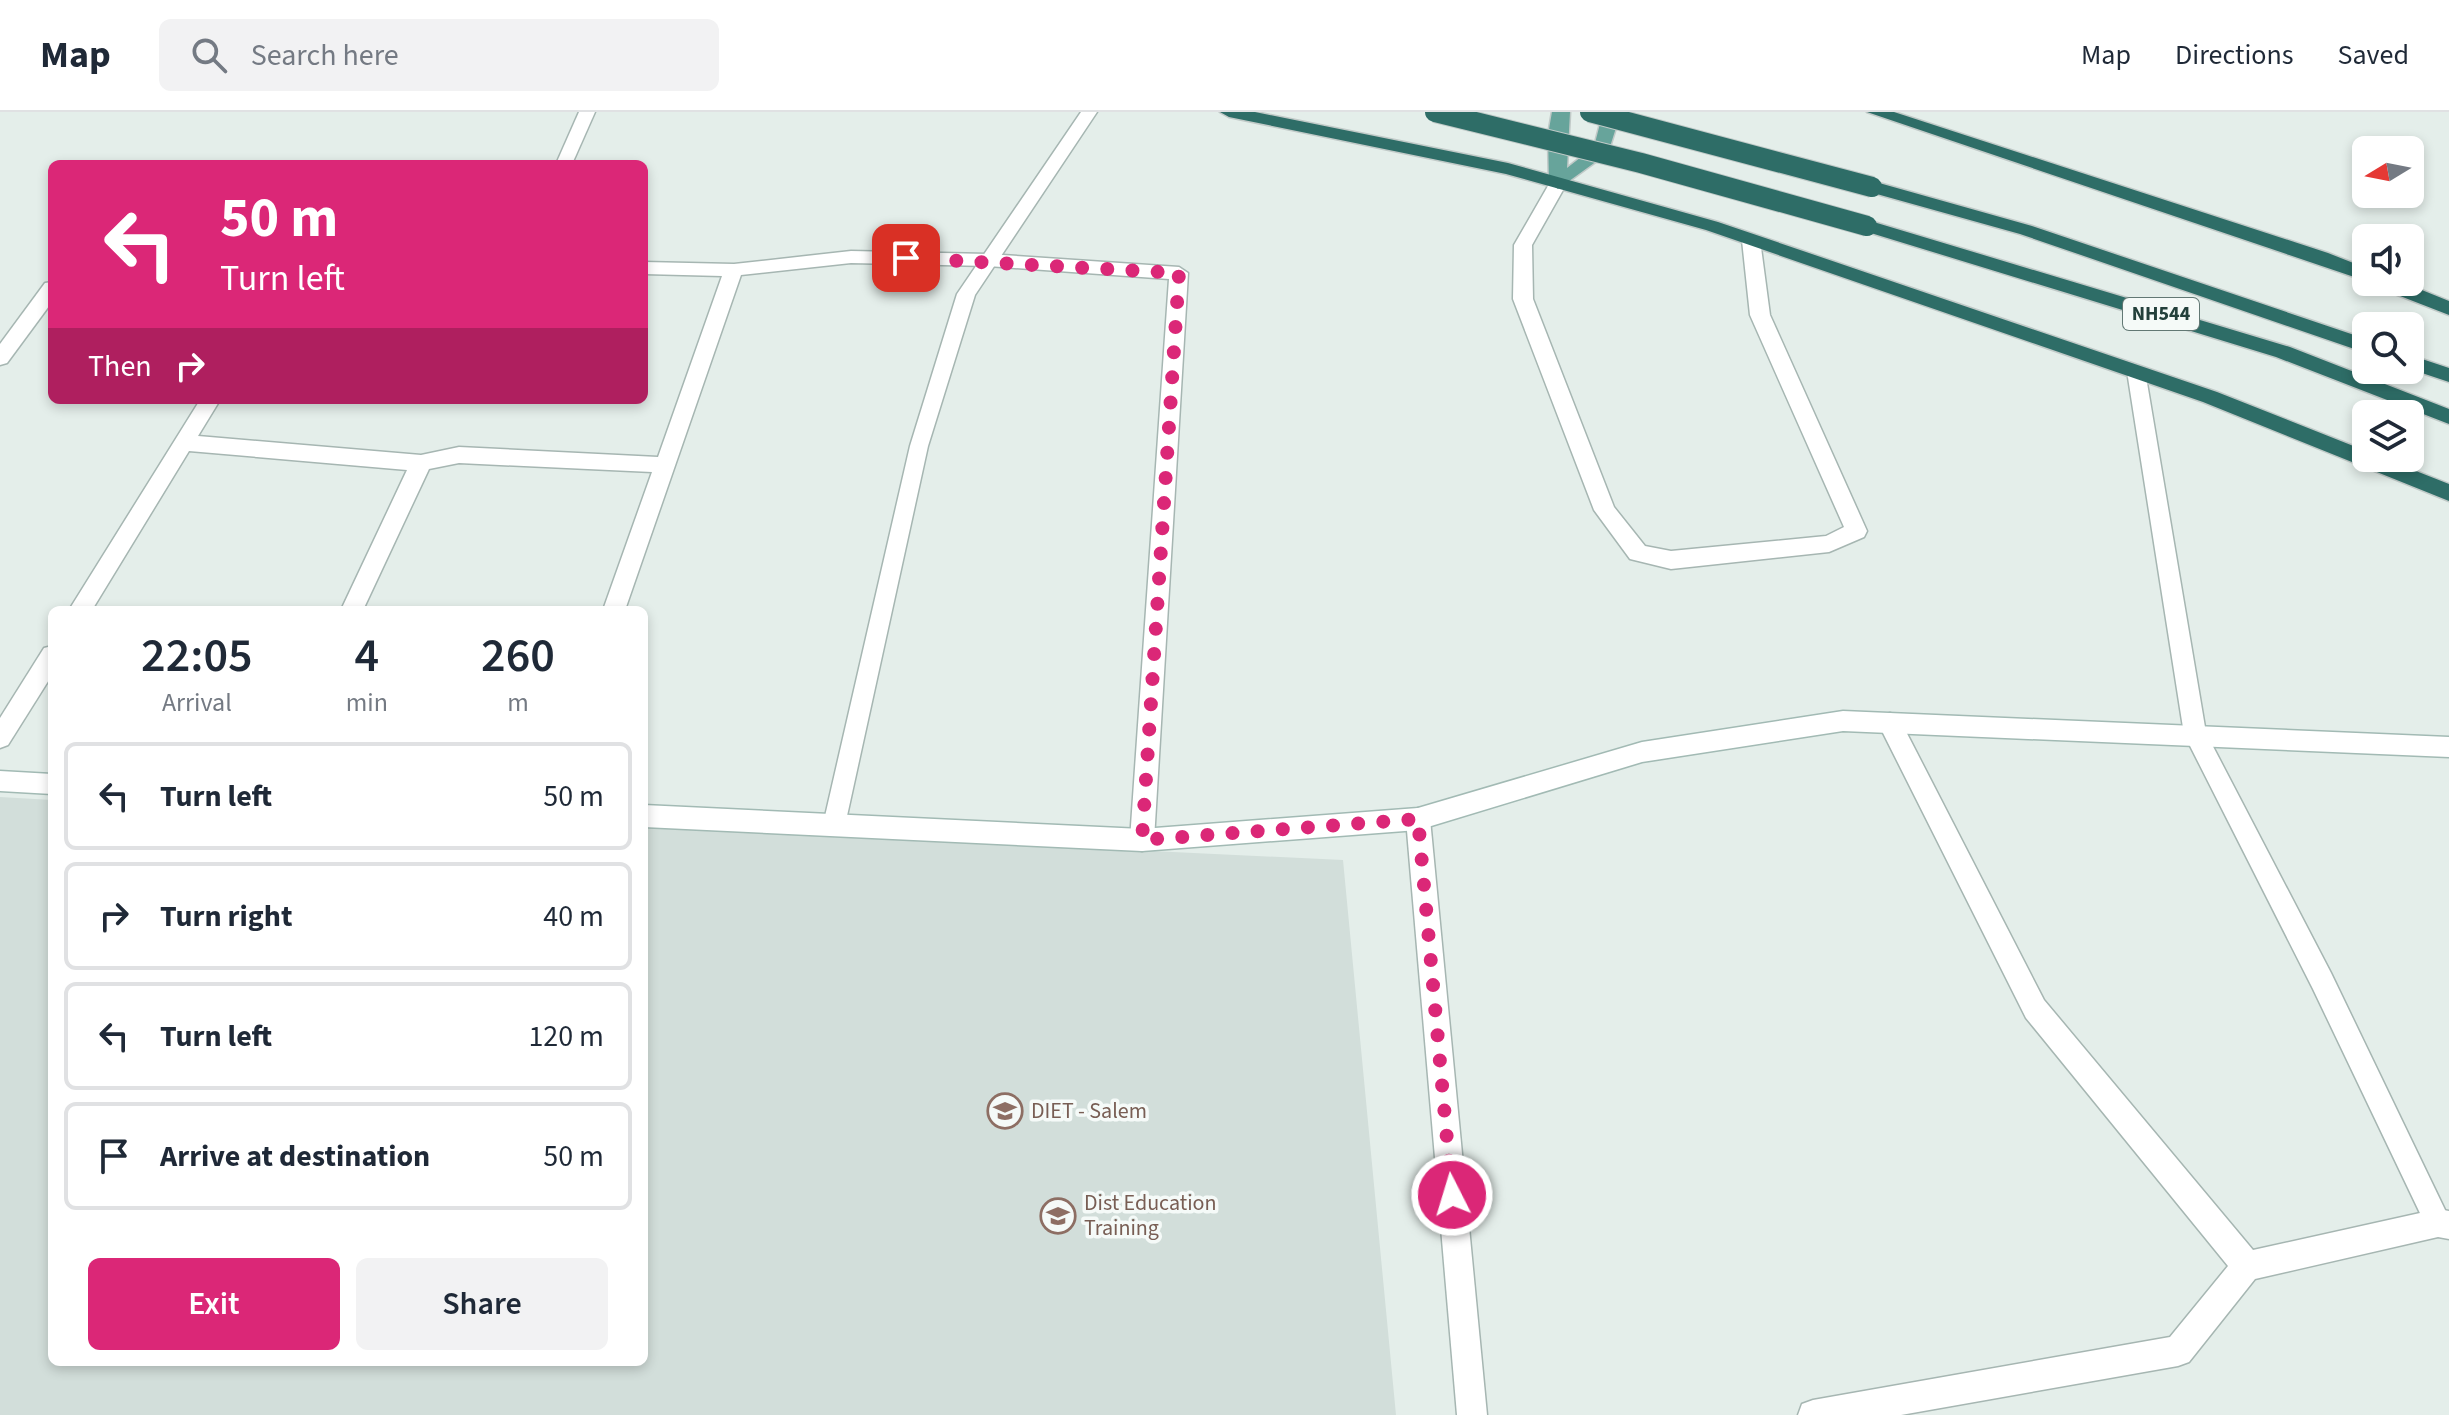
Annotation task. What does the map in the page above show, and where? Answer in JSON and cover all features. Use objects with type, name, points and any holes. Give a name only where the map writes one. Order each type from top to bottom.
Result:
[{"type":"highway","points":[[1229,112],[1508,169],[1751,240],[2210,397],[2449,493]]},
{"type":"highway","name":"NH544","points":[[1435,112],[1641,163],[1867,226],[2283,352],[2449,417]]},
{"type":"highway","name":"NH544","points":[[1590,112],[2026,230],[2352,341]]},
{"type":"highway","points":[[1876,112],[2292,247],[2352,270]]},
{"type":"highway","points":[[2419,296],[2449,308]]},
{"type":"highway","points":[[2424,367],[2449,375]]},
{"type":"main road","points":[[1558,183],[1557,135],[1561,112]]},
{"type":"main road","points":[[1558,183],[1602,149],[1612,112]]},
{"type":"street","points":[[1558,183],[1523,245],[1523,299],[1605,510],[1638,553],[1671,560],[1829,544],[1856,531],[1760,315],[1751,240]]},
{"type":"street","points":[[648,268],[734,270],[851,257],[988,260],[1179,273],[1142,840]]},
{"type":"street","points":[[615,606],[734,270]]},
{"type":"street","points":[[0,358],[48,293]]},
{"type":"street","points":[[83,606],[208,404]]},
{"type":"street","points":[[185,443],[421,463],[459,455],[663,465]]},
{"type":"street","points":[[354,606],[421,463]]},
{"type":"street","points":[[0,738],[48,661]]},
{"type":"street","points":[[648,816],[1142,840],[1418,819],[1642,752],[1843,721],[2449,747]]},
{"type":"street","points":[[1890,723],[2035,1009],[2247,1266]]},
{"type":"street","points":[[0,781],[48,784]]},
{"type":"street","points":[[1418,819],[1472,1415]]},
{"type":"street","points":[[1813,1415],[2178,1351],[2247,1266],[2444,1224]]},
{"type":"lane","points":[[566,160],[587,112]]},
{"type":"lane","points":[[834,825],[919,446],[966,294],[1089,112]]},
{"type":"lane","points":[[2136,371],[2195,734],[2444,1224]]},
{"type":"shaded area","name":"DIET - Salem","points":[[0,797],[48,800],[48,1366],[648,1366],[648,827],[1343,860],[1396,1415],[0,1415]]},
{"type":"place","name":"DIET - Salem","points":[[1005,1111]]},
{"type":"place","name":"Dist Education Training","points":[[1058,1216]]},
{"type":"route","points":[[906,258],[988,260],[1179,273],[1142,840],[1418,819],[1452,1195]]}]
